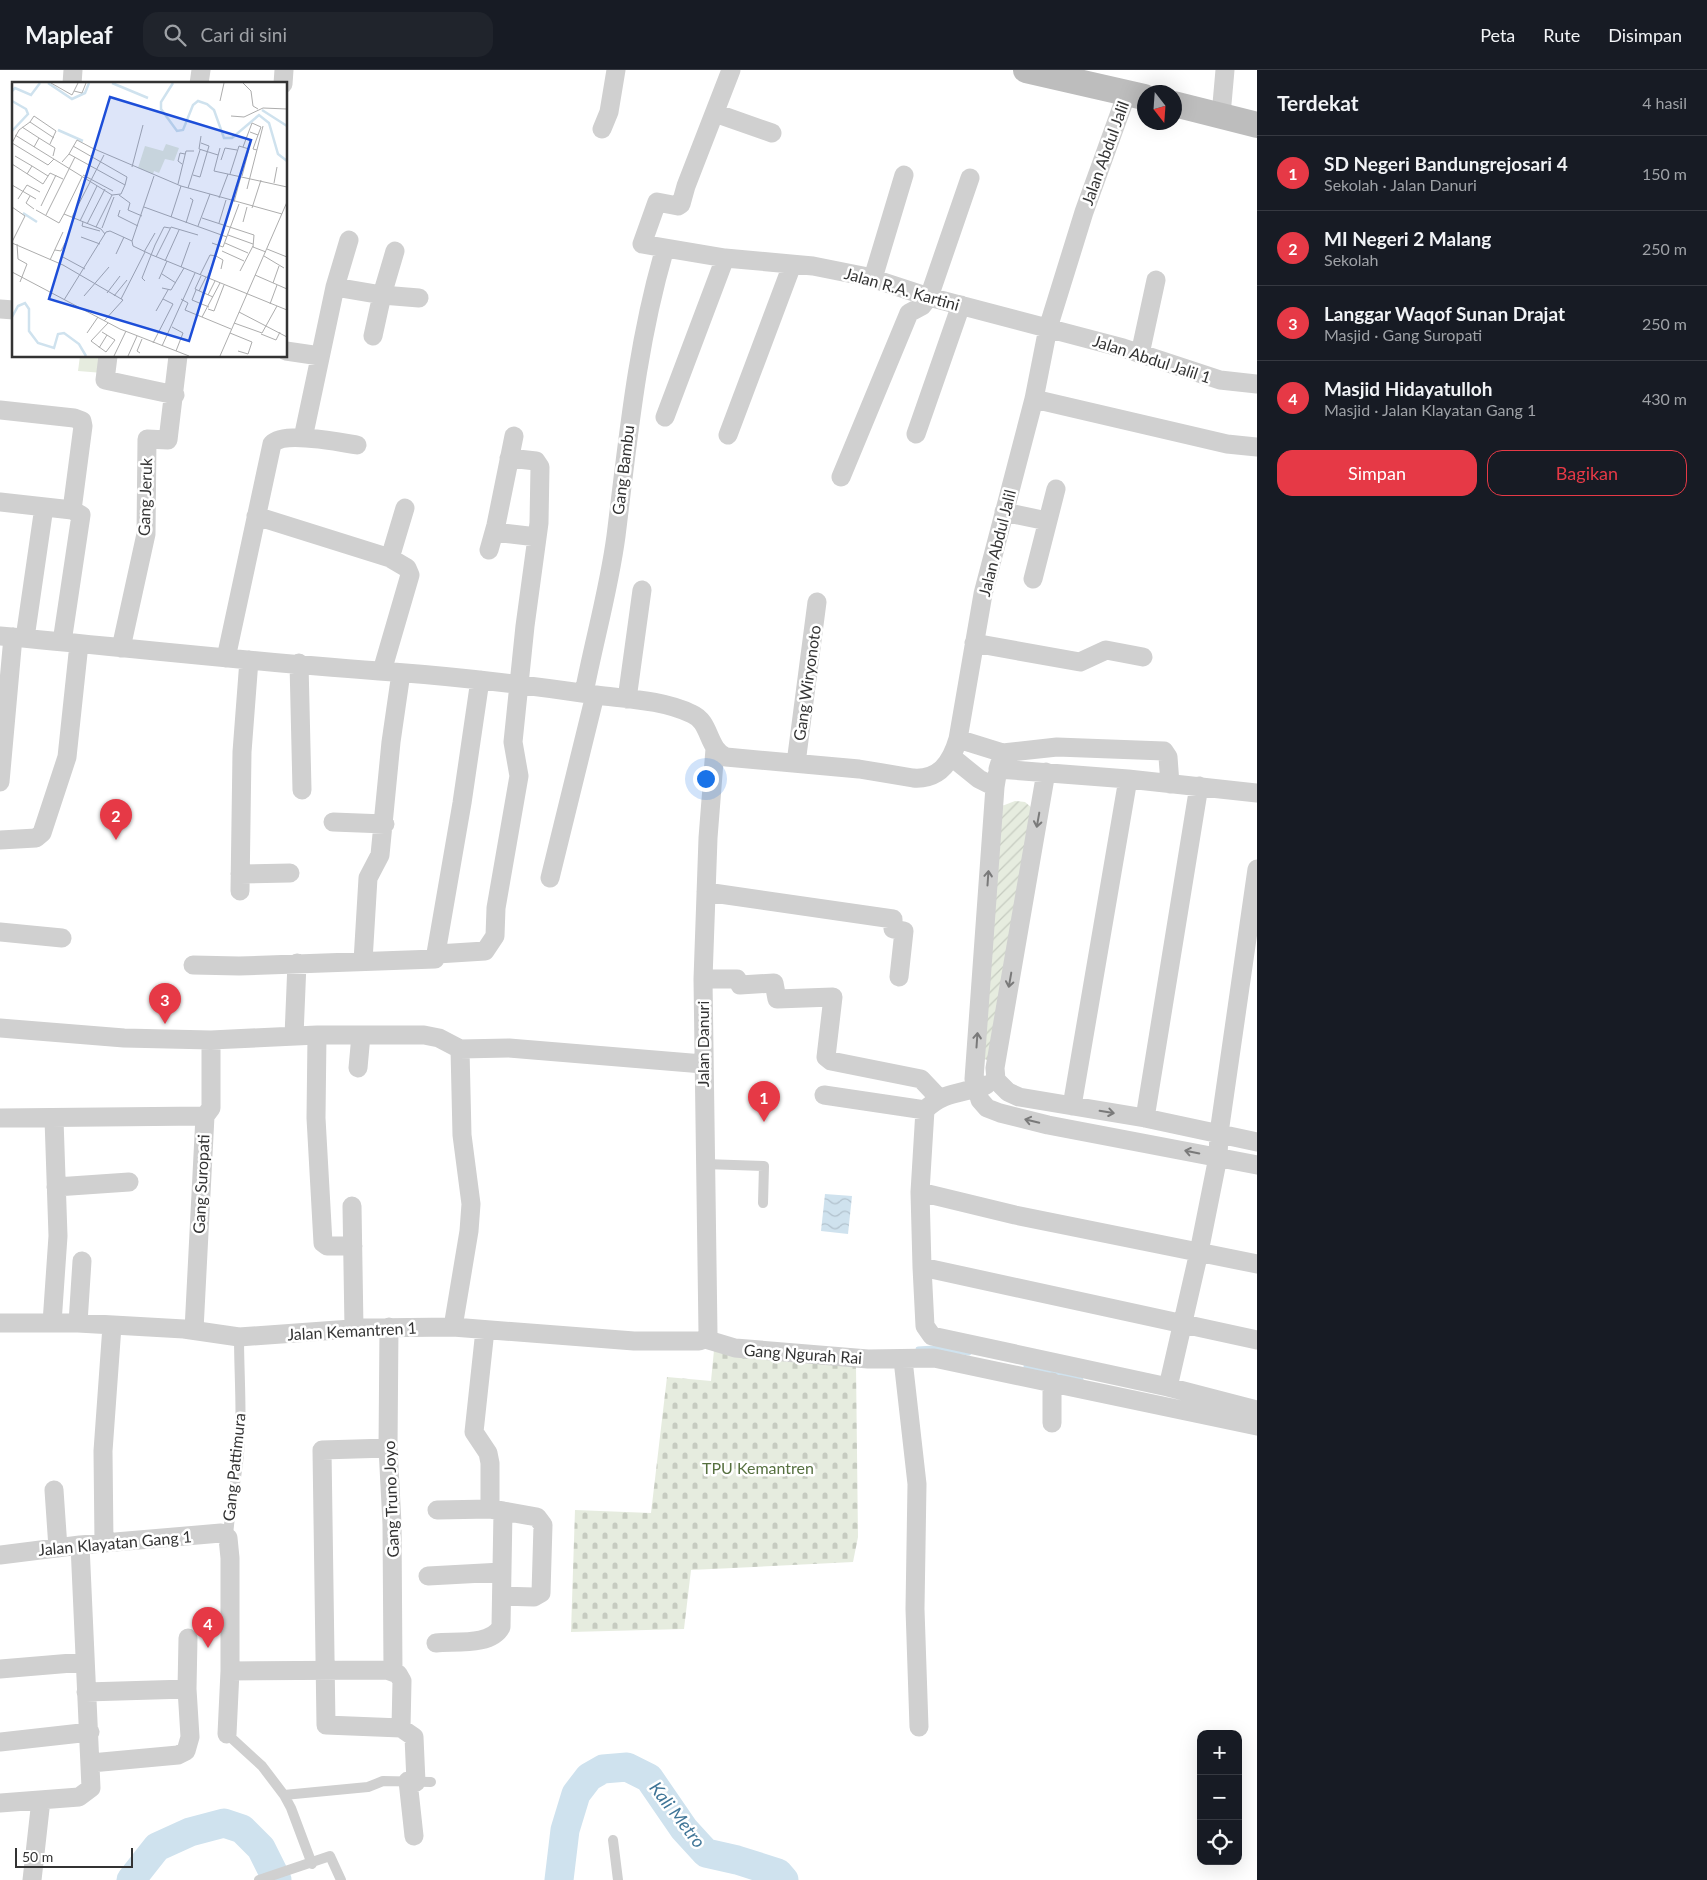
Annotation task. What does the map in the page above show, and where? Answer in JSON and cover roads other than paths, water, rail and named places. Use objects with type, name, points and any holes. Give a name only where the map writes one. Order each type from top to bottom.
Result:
[{"type":"street","points":[[602,129],[609,112],[616,70]]},
{"type":"street","points":[[731,70],[715,114],[772,133]]},
{"type":"street","points":[[1026,70],[1136,95]]},
{"type":"street","points":[[1220,116],[1225,70]]},
{"type":"street","name":"Jalan Abdul Jalil","points":[[715,749],[726,757],[859,769],[922,779],[939,773],[952,758],[958,739],[974,643],[1004,512],[1034,399],[1048,328],[1084,212],[1136,95]]},
{"type":"street","points":[[1182,106],[1257,126]]},
{"type":"street","name":"Jalan R.A. Kartini","points":[[715,114],[686,186],[680,206],[657,202],[642,244],[725,258],[813,266],[873,278],[930,297],[1048,328]]},
{"type":"street","points":[[873,278],[904,175]]},
{"type":"street","points":[[841,477],[909,313],[922,306],[930,297],[970,178]]},
{"type":"street","points":[[303,438],[334,287],[349,240]]},
{"type":"street","name":"Gang Bambu","points":[[550,878],[589,694],[616,537],[624,460],[639,355],[665,248]]},
{"type":"street","points":[[374,336],[382,295],[396,251]]},
{"type":"street","points":[[665,417],[725,258]]},
{"type":"street","points":[[728,435],[792,265]]},
{"type":"street","points":[[1140,354],[1156,280]]},
{"type":"street","points":[[334,287],[382,295],[418,298]]},
{"type":"street","points":[[916,434],[960,305]]},
{"type":"street","name":"Jalan Abdul Jalil 1","points":[[1048,328],[1140,354],[1220,380],[1257,384]]},
{"type":"street","points":[[288,352],[320,356]]},
{"type":"street","points":[[108,358],[106,380],[175,395],[178,358]]},
{"type":"street","name":"Gang Jeruk","points":[[121,648],[146,534],[147,439],[168,440],[175,395]]},
{"type":"street","points":[[1034,399],[1227,444],[1257,447]]},
{"type":"street","points":[[0,410],[74,418],[82,421],[83,426],[72,510]]},
{"type":"street","points":[[489,550],[514,436]]},
{"type":"street","points":[[226,658],[272,444],[278,439],[303,438],[357,444]]},
{"type":"street","points":[[437,954],[485,951],[495,936],[496,908],[519,776],[513,742],[524,626],[539,523],[540,467],[536,461],[509,458]]},
{"type":"street","points":[[1033,580],[1056,489]]},
{"type":"street","points":[[0,502],[72,510],[81,515],[70,643],[68,756],[42,833],[36,838],[0,840]]},
{"type":"street","points":[[0,782],[13,637],[44,507]]},
{"type":"street","points":[[390,558],[405,508]]},
{"type":"street","points":[[1004,512],[1047,521]]},
{"type":"street","points":[[256,516],[390,558],[407,568],[410,575],[382,672]]},
{"type":"street","points":[[494,532],[537,537]]},
{"type":"street","points":[[627,699],[642,590]]},
{"type":"street","name":"Gang Wiryonoto","points":[[796,763],[817,602]]},
{"type":"street","points":[[13,637],[226,658],[520,683],[653,703],[694,714],[705,726],[715,749]]},
{"type":"street","points":[[974,643],[1080,662],[1106,650],[1143,656]]},
{"type":"street","points":[[249,660],[242,752],[240,883],[290,873]]},
{"type":"street","points":[[299,663],[302,790]]},
{"type":"street","points":[[363,961],[368,878],[380,855],[385,824],[391,742],[401,673]]},
{"type":"street","points":[[193,965],[239,966],[363,961],[432,961],[437,954],[480,680]]},
{"type":"street","points":[[958,739],[999,770],[1046,772],[1257,793]]},
{"type":"street","points":[[952,758],[979,779],[1057,747],[1153,749],[1164,751],[1168,757],[1170,784]]},
{"type":"street","name":"Jalan Danuri","points":[[705,1339],[708,1333],[702,979],[715,749]]},
{"type":"street","points":[[999,770],[974,1079],[975,1089],[980,1100],[987,1108],[1048,1125],[1257,1165]]},
{"type":"street","points":[[1046,772],[995,1068],[996,1080],[1008,1092],[1019,1097],[1145,1118],[1257,1142]]},
{"type":"street","points":[[1072,1106],[1128,780]]},
{"type":"street","points":[[1145,1118],[1199,786]]},
{"type":"street","points":[[333,822],[385,824]]},
{"type":"street","points":[[1168,1387],[1199,1252],[1218,1157],[1219,1133],[1257,869]]},
{"type":"street","points":[[706,892],[893,919],[893,929],[904,931],[899,977]]},
{"type":"street","points":[[0,932],[62,938]]},
{"type":"street","points":[[294,1036],[297,963]]},
{"type":"street","points":[[702,979],[737,979],[740,985],[774,983],[776,999],[833,998],[826,1057],[831,1061],[921,1079],[932,1104],[919,1208],[924,1320],[928,1332],[932,1336],[1168,1387],[1257,1410]]},
{"type":"street","points":[[0,1028],[124,1038],[211,1040],[318,1035],[424,1035],[439,1038],[460,1049],[509,1048],[703,1064]]},
{"type":"street","points":[[318,1035],[316,1118],[322,1243],[327,1246],[353,1246]]},
{"type":"street","points":[[358,1068],[361,1035]]},
{"type":"street","name":"Gang Suropati","points":[[194,1330],[205,1116],[211,1108],[211,1040]]},
{"type":"street","points":[[454,1327],[470,1231],[471,1204],[462,1135],[460,1049]]},
{"type":"street","points":[[824,1095],[932,1104],[996,1080]]},
{"type":"street","points":[[0,1118],[54,1119],[205,1116]]},
{"type":"street","points":[[52,1323],[58,1236],[54,1119]]},
{"type":"street","points":[[56,1187],[129,1182]]},
{"type":"street","points":[[920,1192],[1006,1213],[1257,1264]]},
{"type":"street","points":[[352,1206],[354,1328]]},
{"type":"street","points":[[78,1323],[82,1261]]},
{"type":"street","points":[[922,1266],[1257,1340]]},
{"type":"street","name":"Jalan Kemantren 1","points":[[0,1322],[78,1323],[194,1330],[238,1336],[354,1328],[454,1327],[634,1341],[699,1341],[705,1339]]},
{"type":"street","points":[[104,1543],[103,1451],[112,1326]]},
{"type":"street","name":"Gang Truno Joyo","points":[[389,1327],[388,1448],[393,1582],[393,1671]]},
{"type":"street","points":[[436,1643],[488,1639],[498,1633],[502,1627],[502,1572],[497,1510],[488,1453],[474,1432],[485,1330]]},
{"type":"street","name":"Gang Ngurah Rai","points":[[705,1339],[735,1348],[903,1360],[934,1358],[1257,1426]]},
{"type":"street","points":[[903,1360],[917,1484],[915,1610],[919,1726]]},
{"type":"street","points":[[1052,1382],[1052,1423]]},
{"type":"street","points":[[388,1448],[322,1450],[328,1727],[401,1728],[414,1737],[418,1782],[414,1836]]},
{"type":"street","points":[[54,1490],[58,1548]]},
{"type":"street","points":[[437,1510],[497,1510],[537,1517],[541,1520],[542,1593],[534,1597],[502,1596]]},
{"type":"street","name":"Jalan Klayatan Gang 1","points":[[0,1555],[80,1544],[221,1533],[228,1538]]},
{"type":"street","points":[[227,1734],[230,1671],[230,1558],[228,1538]]},
{"type":"street","points":[[0,1803],[84,1795],[91,1788],[90,1732],[84,1662],[80,1544]]},
{"type":"street","points":[[428,1576],[502,1572]]},
{"type":"street","points":[[91,1763],[178,1755],[186,1751],[190,1737],[188,1638]]},
{"type":"street","points":[[0,1669],[84,1662]]},
{"type":"street","points":[[230,1671],[393,1671],[398,1674],[402,1681],[401,1728]]},
{"type":"street","points":[[86,1692],[188,1689]]},
{"type":"street","points":[[0,1742],[90,1732]]},
{"type":"street","points":[[32,1880],[41,1800]]},
{"type":"lane","points":[[704,1164],[764,1166],[762,1203]]},
{"type":"lane","name":"Gang Pattimura","points":[[228,1538],[240,1430],[238,1336]]},
{"type":"lane","points":[[227,1734],[262,1766],[284,1795],[291,1808],[312,1864]]},
{"type":"lane","points":[[284,1795],[368,1787],[383,1781],[418,1782]]},
{"type":"lane","points":[[613,1840],[618,1880]]},
{"type":"lane","points":[[259,1880],[312,1864],[330,1856],[341,1880]]},
{"type":"water","points":[[825,1194],[852,1196],[848,1234],[821,1231]]},
{"type":"waterway","points":[[918,1349],[935,1348],[969,1353]]},
{"type":"waterway","points":[[1026,1366],[1081,1380]]},
{"type":"waterway","name":"Kali Metro","points":[[559,1880],[565,1830],[576,1794],[589,1777],[603,1769],[627,1767],[649,1778],[684,1829],[706,1853],[737,1860],[778,1873],[784,1880]]},
{"type":"waterway","name":"Kali Metro","points":[[131,1880],[157,1847],[190,1832],[224,1823],[242,1829],[261,1848],[277,1880]]},
{"type":"place","name":"MI Negeri 2 Malang","points":[[116,840]]},
{"type":"place","name":"Langgar Waqof Sunan Drajat","points":[[165,1024]]},
{"type":"place","name":"SD Negeri Bandungrejosari 4","points":[[764,1122]]},
{"type":"place","name":"Masjid Hidayatulloh","points":[[208,1648]]},
{"type":"park label","name":"TPU Kemantren","points":[[758,1468]]}]
